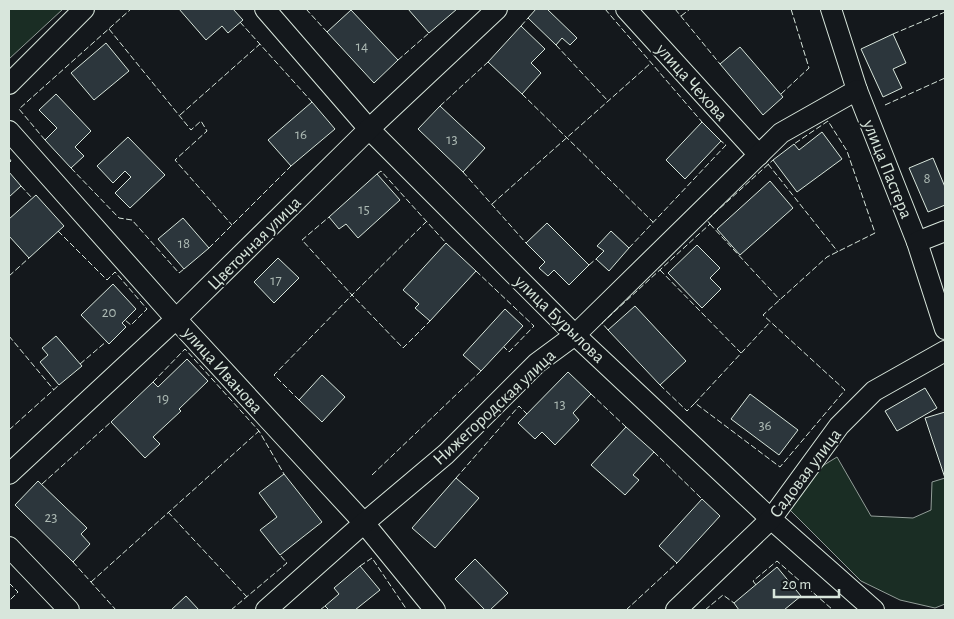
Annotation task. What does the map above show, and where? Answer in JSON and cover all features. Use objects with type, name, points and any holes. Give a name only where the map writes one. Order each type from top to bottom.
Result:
[{"type":"street","points":[[9,84],[84,9]]},
{"type":"street","name":"улица Бурылова","points":[[265,9],[369,129],[575,334],[771,519],[874,610]]},
{"type":"street","name":"Цветочная улица","points":[[9,474],[176,319],[369,129],[497,9]]},
{"type":"street","name":"улица Чехова","points":[[626,9],[759,155]]},
{"type":"street","name":"улица Пастера","points":[[831,9],[857,90],[917,242],[945,329]]},
{"type":"street","name":"Нижегородская улица","points":[[266,610],[364,523],[446,454],[536,363],[575,334],[781,133],[857,90]]},
{"type":"street","name":"улица Иванова","points":[[9,132],[176,319],[364,523],[435,610]]},
{"type":"street","points":[[917,242],[945,231]]},
{"type":"street","name":"Садовая улица","points":[[676,610],[771,519],[839,426],[874,391],[945,351]]},
{"type":"street","points":[[9,547],[68,610]]},
{"type":"green space","points":[[9,9],[63,9],[9,59]]},
{"type":"green space","points":[[837,457],[871,516],[913,518],[931,510],[932,482],[945,478],[945,604],[935,608],[900,600],[861,581],[786,506],[801,479]]},
{"type":"building","points":[[179,9],[233,9],[243,20],[228,33],[222,26],[206,40]]},
{"type":"building","points":[[408,9],[457,9],[429,33]]},
{"type":"building","points":[[536,9],[547,9],[577,38],[570,45],[562,38],[556,45],[528,18]]},
{"type":"building","points":[[351,10],[398,60],[374,83],[327,32]]},
{"type":"building","points":[[521,26],[545,49],[531,63],[541,73],[522,94],[488,62]]},
{"type":"building","points":[[893,34],[906,63],[893,69],[902,88],[883,97],[861,49]]},
{"type":"building","points":[[106,43],[129,71],[94,100],[71,73]]},
{"type":"building","points":[[740,47],[783,97],[763,115],[720,64]]},
{"type":"building","points":[[56,94],[91,131],[75,147],[84,156],[71,168],[45,140],[57,128],[39,110]]},
{"type":"building","points":[[312,102],[335,129],[291,166],[268,140]]},
{"type":"building","points":[[440,106],[485,148],[463,172],[418,129]]},
{"type":"building","points":[[702,122],[721,141],[685,179],[666,160]]},
{"type":"building","points":[[822,132],[842,159],[797,192],[773,160],[794,144],[799,150]]},
{"type":"building","points":[[128,137],[165,175],[130,208],[115,193],[131,177],[125,171],[113,183],[97,166]]},
{"type":"building","points":[[933,158],[945,187],[945,205],[928,212],[909,168]]},
{"type":"building","points":[[9,172],[21,186],[9,197]]},
{"type":"building","points":[[377,174],[400,200],[358,238],[346,224],[339,229],[329,217]]},
{"type":"building","points":[[770,181],[793,208],[740,255],[717,229]]},
{"type":"building","points":[[36,195],[64,226],[29,258],[9,236],[9,219]]},
{"type":"building","points":[[183,218],[209,248],[184,269],[158,239]]},
{"type":"building","points":[[547,223],[589,265],[569,285],[554,270],[548,276],[539,268],[545,262],[526,243]]},
{"type":"building","points":[[611,231],[629,248],[609,271],[596,259],[604,251],[597,246]]},
{"type":"building","points":[[446,243],[476,271],[430,321],[415,308],[419,304],[403,290]]},
{"type":"building","points":[[697,245],[720,268],[710,278],[721,289],[702,308],[668,273]]},
{"type":"building","points":[[278,258],[299,278],[274,303],[254,282]]},
{"type":"building","points":[[113,284],[136,309],[122,323],[126,327],[109,344],[81,315]]},
{"type":"building","points":[[635,306],[686,361],[660,385],[608,330]]},
{"type":"building","points":[[505,309],[523,326],[481,371],[463,355]]},
{"type":"building","points":[[56,336],[82,366],[59,385],[40,362],[48,355],[42,348]]},
{"type":"building","points":[[187,359],[208,381],[179,409],[181,411],[153,437],[160,444],[145,458],[111,422],[153,382],[158,387]]},
{"type":"building","points":[[568,372],[591,394],[573,413],[579,420],[555,445],[542,432],[535,439],[518,423]]},
{"type":"building","points":[[322,375],[345,397],[322,422],[299,400]]},
{"type":"building","points":[[925,388],[937,408],[897,431],[885,411]]},
{"type":"building","points":[[750,394],[798,430],[779,455],[731,419]]},
{"type":"building","points":[[945,412],[945,478],[925,418]]},
{"type":"building","points":[[626,427],[654,452],[633,475],[639,480],[625,495],[591,465]]},
{"type":"building","points":[[284,474],[322,522],[280,555],[260,530],[277,517],[259,493]]},
{"type":"building","points":[[456,478],[479,498],[435,548],[412,528]]},
{"type":"building","points":[[38,481],[87,528],[81,534],[90,544],[73,562],[15,505]]},
{"type":"building","points":[[702,499],[720,516],[677,563],[659,546]]},
{"type":"building","points":[[475,559],[508,593],[490,610],[485,610],[455,579]]},
{"type":"building","points":[[360,566],[380,590],[355,610],[329,610],[325,606],[339,594],[334,588]]},
{"type":"building","points":[[777,567],[801,596],[784,610],[739,610],[734,603]]},
{"type":"building","points":[[186,596],[199,610],[171,610]]},
{"type":"fence","points":[[45,140],[19,109],[131,9]]},
{"type":"fence","points":[[306,9],[327,32]]},
{"type":"fence","points":[[605,9],[702,122]]},
{"type":"fence","points":[[675,9],[720,64]]},
{"type":"fence","points":[[681,16],[690,9]]},
{"type":"fence","points":[[781,94],[809,68],[791,9]]},
{"type":"fence","points":[[893,34],[945,12]]},
{"type":"fence","points":[[521,26],[528,18]]},
{"type":"fence","points":[[240,22],[312,102]]},
{"type":"fence","points":[[109,29],[191,130],[201,121],[207,131],[175,160],[232,225]]},
{"type":"fence","points":[[398,60],[429,33]]},
{"type":"fence","points":[[180,115],[260,44]]},
{"type":"fence","points":[[556,45],[608,101]]},
{"type":"fence","points":[[440,106],[488,62]]},
{"type":"fence","points":[[492,204],[651,63]]},
{"type":"fence","points":[[885,105],[945,78]]},
{"type":"fence","points":[[522,94],[653,222]]},
{"type":"fence","points":[[660,385],[687,411],[695,403],[780,467],[845,390],[763,315],[827,257],[875,233],[847,151],[828,121],[794,144]]},
{"type":"fence","points":[[629,248],[726,145],[721,141]]},
{"type":"fence","points":[[9,158],[11,161],[9,163]]},
{"type":"fence","points":[[608,330],[602,323],[710,224],[707,220],[773,160]]},
{"type":"fence","points":[[768,164],[838,252]]},
{"type":"fence","points":[[209,248],[291,166]]},
{"type":"fence","points":[[71,168],[119,218],[132,220],[179,273],[184,269]]},
{"type":"fence","points":[[377,174],[381,171],[446,243]]},
{"type":"fence","points":[[463,172],[526,243]]},
{"type":"fence","points":[[21,186],[32,198]]},
{"type":"fence","points":[[299,400],[274,375],[352,295],[302,240],[329,217]]},
{"type":"fence","points":[[427,221],[352,295],[403,348],[430,321]]},
{"type":"fence","points":[[710,224],[780,300]]},
{"type":"fence","points":[[58,231],[107,280],[115,272],[147,309],[131,325],[125,320]]},
{"type":"fence","points":[[9,276],[29,258]]},
{"type":"fence","points":[[589,265],[596,259]]},
{"type":"fence","points":[[660,270],[741,353]]},
{"type":"fence","points":[[476,271],[534,326],[509,352],[504,347]]},
{"type":"fence","points":[[695,403],[770,322]]},
{"type":"fence","points":[[9,336],[54,390]]},
{"type":"fence","points":[[80,364],[107,341]]},
{"type":"fence","points":[[153,382],[185,349],[259,431],[284,474]]},
{"type":"fence","points":[[372,475],[481,371]]},
{"type":"fence","points":[[9,430],[59,385]]},
{"type":"fence","points":[[591,394],[626,427]]},
{"type":"fence","points":[[456,478],[519,406],[527,414]]},
{"type":"fence","points":[[42,484],[111,422]]},
{"type":"fence","points":[[91,582],[259,431]]},
{"type":"fence","points":[[654,452],[702,499]]},
{"type":"fence","points":[[168,512],[247,597]]},
{"type":"fence","points":[[231,610],[287,563],[280,555]]},
{"type":"fence","points":[[360,566],[372,558],[407,610]]},
{"type":"fence","points":[[756,585],[753,581],[777,561],[833,610]]},
{"type":"fence","points":[[73,562],[116,610]]},
{"type":"fence","points":[[626,610],[677,563]]},
{"type":"fence","points":[[9,583],[18,592],[9,601]]},
{"type":"fence","points":[[705,610],[723,595],[734,603]]},
{"type":"fence","points":[[320,610],[325,606]]}]
